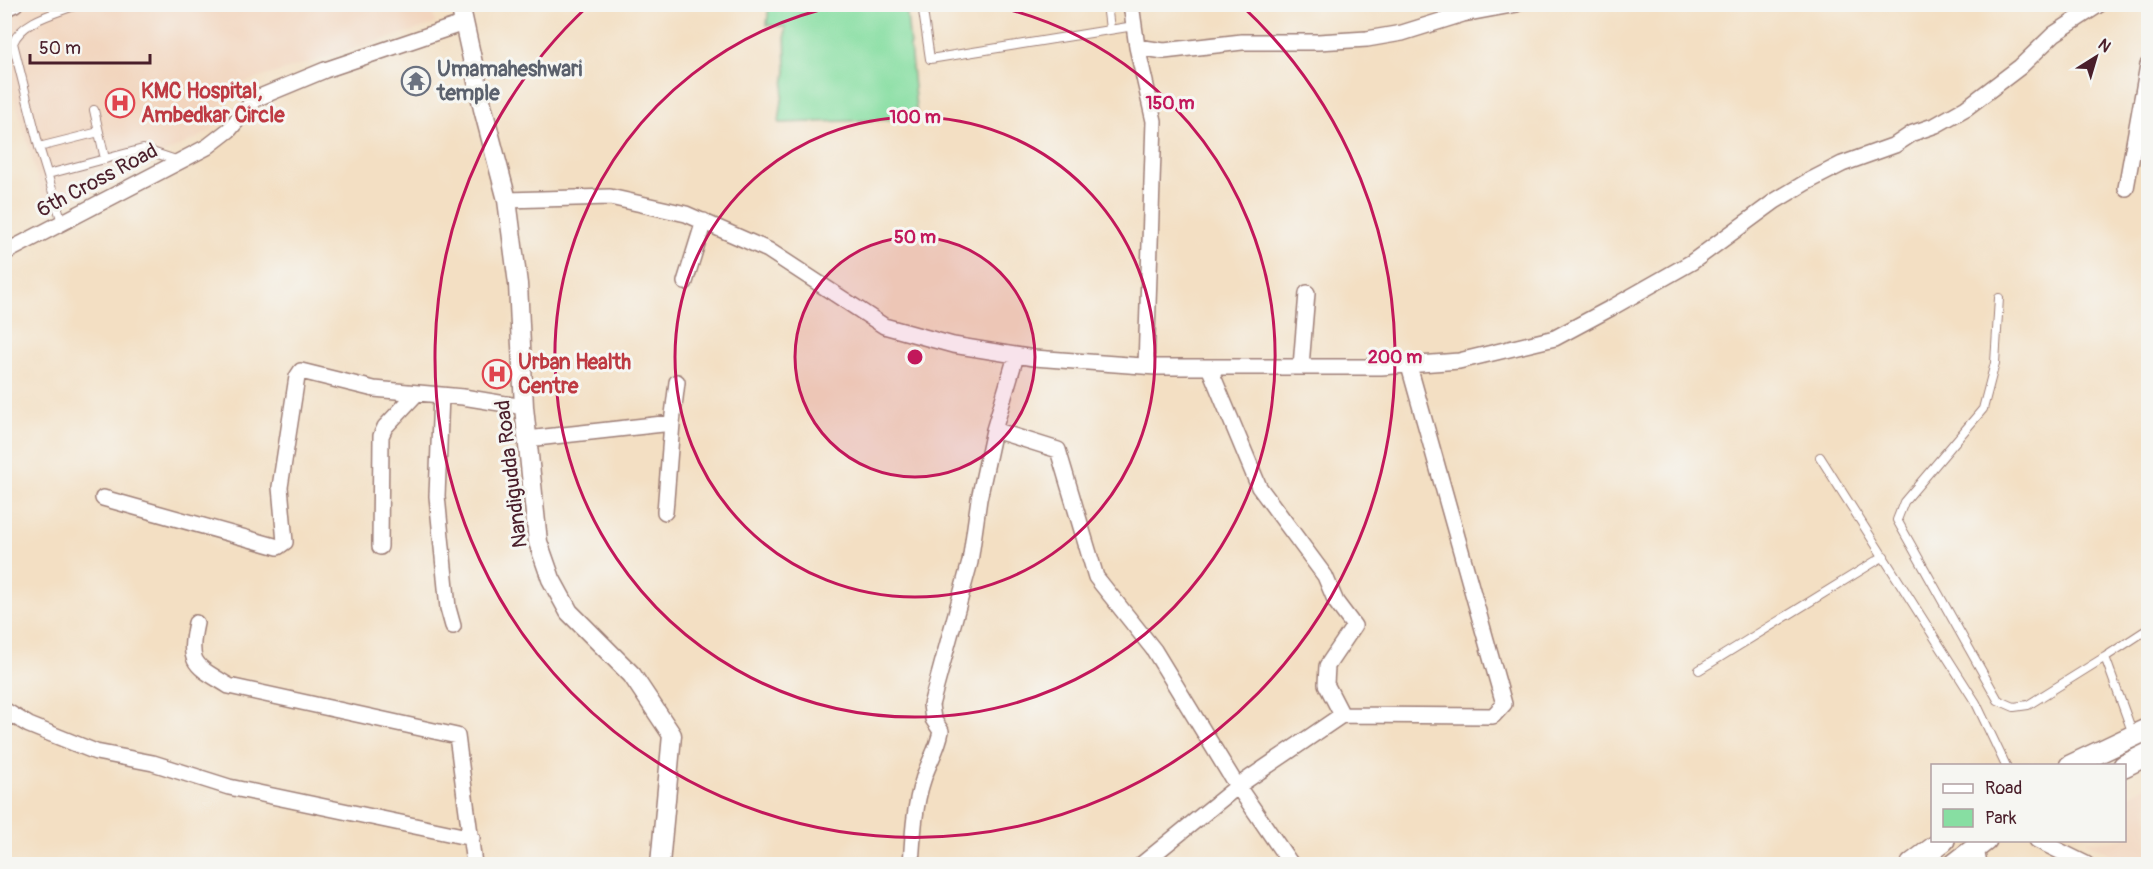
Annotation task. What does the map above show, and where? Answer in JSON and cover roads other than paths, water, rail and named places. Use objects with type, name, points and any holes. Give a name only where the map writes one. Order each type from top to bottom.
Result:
[{"type":"main road","points":[[2072,764],[2141,732]]},
{"type":"main road","points":[[2126,764],[2148,754]]},
{"type":"main road","points":[[1912,864],[1941,842]]},
{"type":"main road","points":[[1955,864],[1980,851]]},
{"type":"street","points":[[4,9],[15,4]]},
{"type":"street","name":"Nandigudda Road","points":[[460,4],[483,109],[507,200],[518,284],[524,407],[538,542],[551,579],[569,612],[632,675],[672,735],[660,864]]},
{"type":"street","points":[[1131,4],[1137,47],[1154,121],[1146,366]]},
{"type":"street","points":[[1137,47],[1164,51],[1242,42],[1318,42],[1366,39],[1396,34],[1454,16],[1517,4]]},
{"type":"street","points":[[507,200],[610,197],[667,208],[704,221],[768,250],[884,326],[953,345],[1016,356],[1146,366],[1409,366],[1468,360],[1561,336],[1692,261],[1775,201],[1805,183],[1842,164],[1895,146],[1913,133],[1936,125],[1966,108],[2020,67],[2054,34],[2100,4]]},
{"type":"street","name":"6th Cross Road","points":[[4,253],[207,147],[229,130],[255,99],[325,70],[464,23]]},
{"type":"street","points":[[2126,188],[2148,65]]},
{"type":"street","points":[[685,282],[704,221]]},
{"type":"street","points":[[1300,366],[1307,293]]},
{"type":"street","points":[[911,864],[915,815],[923,778],[939,745],[941,731],[933,718],[931,705],[970,562],[979,499],[994,430],[1016,356]]},
{"type":"street","points":[[1209,366],[1259,486],[1325,576],[1336,602],[1354,626],[1327,666],[1326,684],[1342,715]]},
{"type":"street","points":[[1149,862],[1238,786],[1342,715],[1493,716],[1504,704],[1409,366]]},
{"type":"street","points":[[103,498],[261,543],[282,546],[285,542],[280,487],[298,373],[304,371],[374,389],[441,395],[524,407]]},
{"type":"street","points":[[665,512],[677,382]]},
{"type":"street","points":[[380,547],[381,436],[385,427],[416,394]]},
{"type":"street","points":[[441,395],[437,496],[448,608],[453,626]]},
{"type":"street","points":[[528,439],[672,423]]},
{"type":"street","points":[[994,430],[1058,450],[1096,577],[1154,650],[1238,786],[1291,864]]},
{"type":"street","points":[[196,623],[190,650],[200,668],[229,686],[457,736],[474,864]]},
{"type":"street","points":[[4,710],[29,726],[96,752],[153,763],[230,787],[472,838]]},
{"type":"street","points":[[2041,842],[2086,864]]},
{"type":"lane","points":[[62,222],[39,147],[13,43],[18,32],[27,26],[79,4]]},
{"type":"lane","points":[[922,4],[930,59],[1134,26]]},
{"type":"lane","points":[[1107,4],[1110,29]]},
{"type":"lane","points":[[94,110],[105,159]]},
{"type":"lane","points":[[39,147],[99,132]]},
{"type":"lane","points":[[48,174],[143,149],[180,161]]},
{"type":"lane","points":[[1999,298],[1995,363],[1983,409],[1904,502],[1897,520],[1998,700],[2014,707],[2028,705],[2148,629]]},
{"type":"lane","points":[[1820,457],[1976,703],[2006,764]]},
{"type":"lane","points":[[1699,670],[1884,556]]},
{"type":"lane","points":[[2106,657],[2141,732]]},
{"type":"place","name":"Umamaheshwari temple","points":[[416,81]]},
{"type":"place","name":"KMC Hospital, Ambedkar Circle","points":[[120,103]]},
{"type":"place","name":"Urban Health Centre","points":[[497,374]]}]
